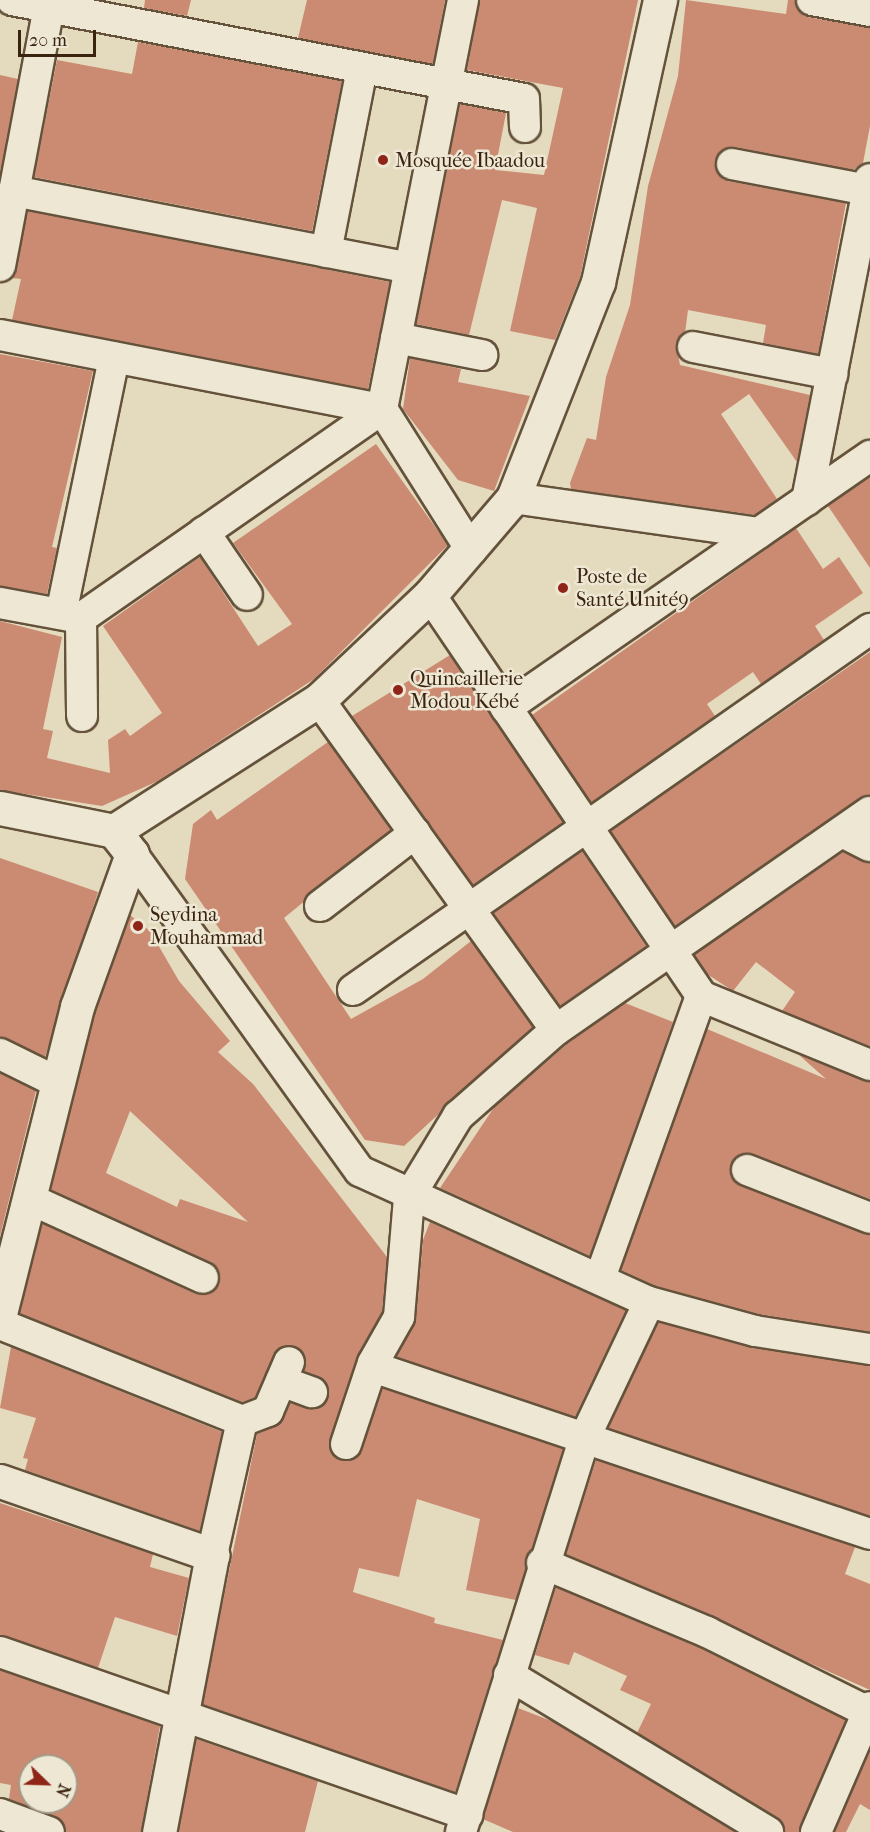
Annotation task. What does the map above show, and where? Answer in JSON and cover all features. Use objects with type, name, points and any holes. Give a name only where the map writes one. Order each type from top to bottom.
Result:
[{"type":"street","points":[[463,0],[382,409],[471,550]]},
{"type":"street","points":[[0,1313],[60,1083],[77,1007],[123,842],[319,700],[430,595],[471,550],[513,498],[598,282],[660,0]]},
{"type":"street","points":[[812,0],[870,11]]},
{"type":"street","points":[[0,266],[14,191],[29,2],[524,99],[525,127]]},
{"type":"street","points":[[326,252],[362,68]]},
{"type":"street","points":[[732,164],[869,185],[863,257],[832,374],[807,500]]},
{"type":"street","points":[[14,191],[410,268]]},
{"type":"street","points":[[0,335],[382,409]]},
{"type":"street","points":[[396,338],[482,355]]},
{"type":"street","points":[[693,347],[832,374]]},
{"type":"street","points":[[82,716],[71,616],[114,357]]},
{"type":"street","points":[[0,603],[71,616],[204,532],[382,409]]},
{"type":"street","points":[[506,708],[870,456]]},
{"type":"street","points":[[513,498],[759,533]]},
{"type":"street","points":[[204,532],[247,595]]},
{"type":"street","points":[[430,595],[701,996],[870,1065]]},
{"type":"street","points":[[353,990],[870,629]]},
{"type":"street","points":[[319,700],[556,1030]]},
{"type":"street","points":[[0,808],[123,842],[351,1164],[409,1197],[600,1278],[649,1302],[754,1331],[870,1349]]},
{"type":"street","points":[[346,1444],[373,1366],[400,1312],[409,1197],[458,1116],[556,1030],[870,812]]},
{"type":"street","points":[[842,832],[870,846]]},
{"type":"street","points":[[320,906],[415,833]]},
{"type":"street","points":[[600,1278],[701,996]]},
{"type":"street","points":[[0,1054],[60,1083]]},
{"type":"street","points":[[747,1170],[870,1218]]},
{"type":"street","points":[[30,1199],[203,1278]]},
{"type":"street","points":[[0,1652],[182,1717],[464,1824],[542,1563],[585,1437],[649,1302]]},
{"type":"street","points":[[0,1324],[242,1421],[268,1411],[285,1371],[312,1392]]},
{"type":"street","points":[[373,1366],[870,1534]]},
{"type":"street","points":[[159,1832],[212,1555],[242,1421]]},
{"type":"street","points":[[0,1481],[212,1555]]},
{"type":"street","points":[[542,1563],[707,1632],[869,1710],[816,1832]]},
{"type":"street","points":[[509,1675],[768,1832]]},
{"type":"street","points":[[0,1814],[49,1832]]},
{"type":"building","points":[[145,0],[191,0],[187,16],[144,8]]},
{"type":"building","points":[[307,0],[445,0],[433,64],[298,38]]},
{"type":"building","points":[[480,0],[638,0],[580,277],[555,340],[510,331],[537,208],[502,200],[469,335],[416,324],[460,104],[506,113],[495,170],[544,175],[563,88],[467,70]]},
{"type":"building","points":[[686,0],[786,14],[788,0],[795,0],[808,17],[870,28],[870,126],[863,163],[853,170],[735,147],[715,160],[716,170],[728,181],[846,203],[818,354],[763,343],[766,325],[688,310],[685,333],[676,343],[680,365],[810,395],[797,462],[749,394],[721,414],[777,499],[755,515],[571,489],[570,483],[587,438],[596,440],[606,377],[630,305],[648,186],[678,76]]},
{"type":"building","points":[[138,42],[342,81],[312,231],[34,177],[57,60],[132,74]]},
{"type":"building","points":[[0,75],[18,79],[0,173]]},
{"type":"building","points":[[28,211],[390,282],[368,389],[12,320],[21,279],[12,278]]},
{"type":"building","points":[[0,354],[93,371],[52,547],[57,548],[47,594],[0,586]]},
{"type":"building","points":[[410,358],[461,369],[458,382],[530,396],[494,491],[458,480],[403,409]]},
{"type":"building","points":[[376,444],[448,545],[314,679],[158,781],[102,806],[0,790],[0,621],[62,637],[43,729],[53,731],[47,758],[110,773],[108,740],[125,729],[130,736],[162,713],[103,626],[200,557],[258,646],[292,624],[233,543]]},
{"type":"building","points":[[870,477],[870,568],[828,506]]},
{"type":"building","points":[[796,528],[823,569],[839,557],[863,593],[815,626],[824,640],[761,684],[753,672],[707,704],[715,716],[591,803],[532,715]]},
{"type":"building","points":[[870,652],[870,795],[675,926],[610,831]]},
{"type":"building","points":[[450,655],[563,822],[473,885],[352,716]]},
{"type":"building","points":[[328,742],[391,830],[284,918],[351,1019],[423,979],[471,941],[533,1027],[404,1146],[365,1140],[185,879],[193,824],[211,810],[217,820]]},
{"type":"building","points":[[582,851],[646,946],[560,1006],[493,913]]},
{"type":"building","points":[[843,852],[870,863],[870,1046],[782,1011],[795,992],[756,962],[733,991],[707,974],[694,955]]},
{"type":"building","points":[[0,858],[98,892],[45,1057],[0,1037]]},
{"type":"building","points":[[130,915],[150,931],[179,981],[230,1041],[218,1052],[253,1084],[387,1257],[382,1312],[357,1358],[330,1439],[333,1455],[341,1460],[358,1456],[383,1388],[563,1449],[516,1600],[466,1590],[480,1519],[417,1499],[399,1577],[359,1568],[353,1592],[435,1618],[434,1623],[503,1640],[455,1793],[202,1704],[257,1434],[280,1424],[290,1403],[315,1409],[328,1397],[325,1380],[304,1371],[302,1351],[288,1345],[278,1349],[255,1398],[242,1402],[19,1313],[42,1223],[196,1294],[212,1292],[219,1285],[217,1269],[210,1262],[50,1189],[95,1012]],"holes":[[[130,1111],[248,1222],[180,1199],[177,1207],[106,1173]]]},
{"type":"building","points":[[625,1003],[673,1022],[590,1256],[440,1188],[495,1106],[567,1044]]},
{"type":"building","points":[[707,1029],[826,1079],[799,1055],[870,1082],[870,1199],[753,1154],[737,1156],[730,1172],[741,1186],[870,1235],[870,1332],[759,1314],[655,1286],[621,1270]]},
{"type":"building","points":[[0,1073],[36,1091],[0,1236]]},
{"type":"building","points":[[430,1222],[626,1310],[575,1417],[396,1357],[416,1319],[423,1240]]},
{"type":"building","points":[[658,1322],[752,1348],[870,1366],[870,1516],[608,1428]]},
{"type":"building","points":[[11,1347],[222,1432],[200,1531],[25,1470],[28,1459],[23,1458],[36,1418],[0,1408]]},
{"type":"building","points":[[596,1460],[855,1547],[845,1574],[870,1584],[870,1690],[566,1554]]},
{"type":"building","points":[[0,1503],[153,1554],[150,1567],[189,1578],[177,1636],[115,1617],[98,1668],[0,1635]]},
{"type":"building","points":[[556,1587],[700,1648],[846,1720],[799,1832],[785,1832],[777,1817],[637,1733],[651,1704],[620,1690],[627,1676],[574,1652],[569,1665],[535,1655]]},
{"type":"building","points":[[0,1670],[160,1726],[141,1832],[66,1832],[55,1816],[50,1814],[78,1814],[78,1754],[18,1754],[18,1802],[9,1799],[11,1785],[0,1783]]},
{"type":"building","points":[[518,1708],[554,1722],[735,1832],[513,1832],[483,1819]]},
{"type":"building","points":[[196,1739],[318,1781],[305,1832],[178,1832]]},
{"type":"building","points":[[870,1750],[870,1810],[860,1804],[846,1832],[835,1832]]},
{"type":"place","name":"Mosquée Ibaadou","points":[[383,160]]},
{"type":"place","name":"Poste de Santé Unité9","points":[[563,588]]},
{"type":"place","name":"Quincaillerie Modou Kébé","points":[[398,690]]},
{"type":"place","name":"Seydina Mouhammad","points":[[138,926]]}]
